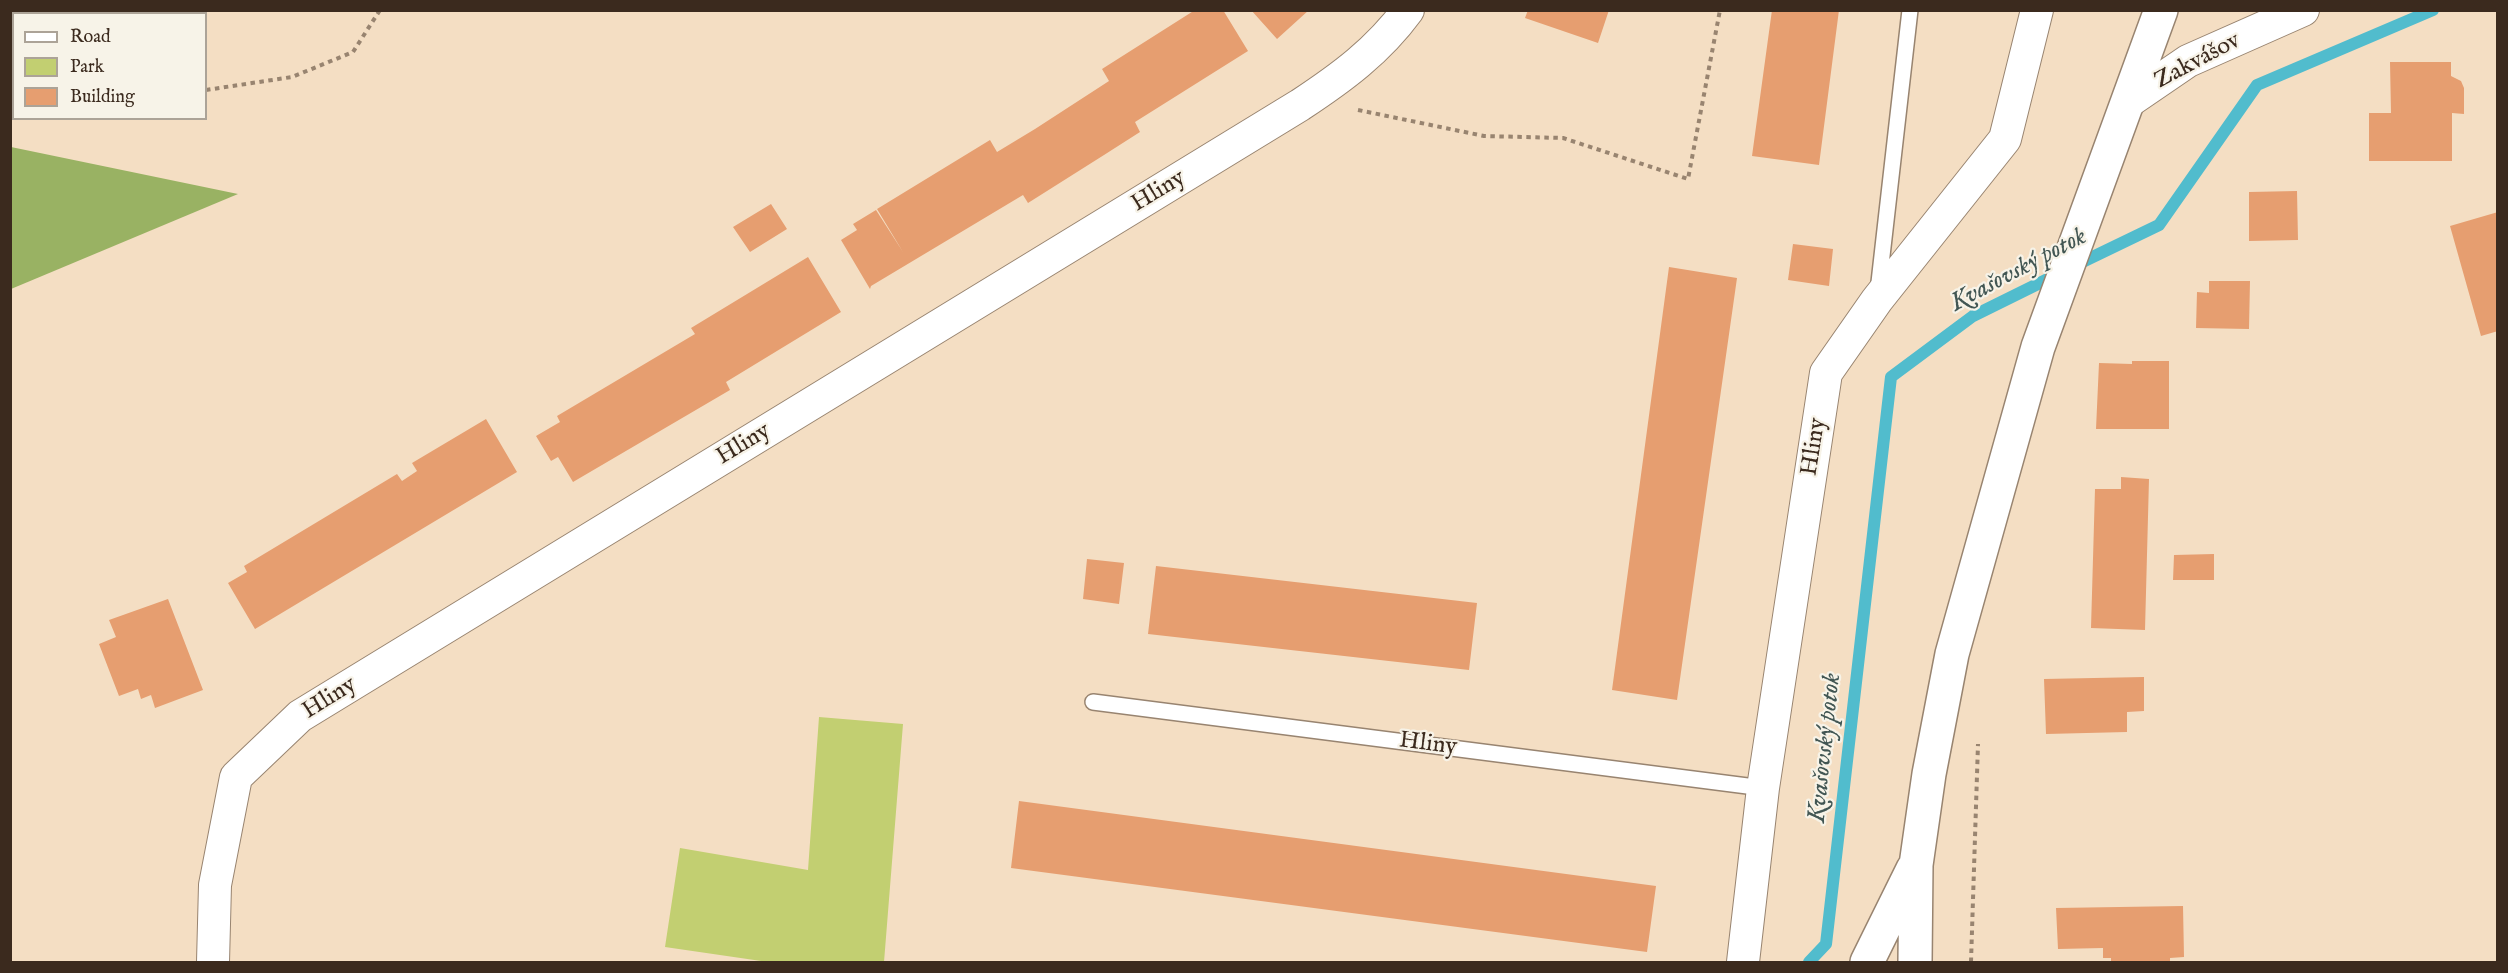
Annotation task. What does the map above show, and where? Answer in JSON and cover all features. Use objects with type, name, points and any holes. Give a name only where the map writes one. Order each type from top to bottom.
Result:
[{"type":"main road","points":[[1914,963],[1916,865],[1929,774],[1952,654],[2037,347],[2161,10]]},
{"type":"main road","points":[[1867,963],[1916,865]]},
{"type":"street","name":"Hliny","points":[[213,963],[215,885],[236,777],[300,716],[1300,105],[1344,76],[1371,53],[1408,10]]},
{"type":"street","name":"Hliny","points":[[1743,963],[1763,788],[1826,373],[1877,300],[2005,140],[2037,10]]},
{"type":"street","name":"Zakvášov","points":[[2128,102],[2187,61],[2303,10]]},
{"type":"lane","name":"Hliny","points":[[1877,300],[1910,10]]},
{"type":"lane","name":"Hliny","points":[[1093,702],[1763,788]]},
{"type":"path","points":[[207,90],[292,77],[353,52],[380,10]]},
{"type":"path","points":[[1300,105],[1344,107],[1484,136],[1563,138],[1688,178],[1720,10]]},
{"type":"path","points":[[1971,963],[1978,744]]},
{"type":"green space","points":[[11,147],[238,194],[11,289]]},
{"type":"green space","points":[[819,717],[903,724],[884,962],[768,962],[665,947],[680,848],[808,870]]},
{"type":"building","points":[[1195,10],[1223,10],[1248,51],[1135,122],[1140,132],[1028,203],[1023,195],[871,286],[870,289],[841,240],[857,230],[853,224],[876,210],[903,252],[877,209],[990,140],[997,152],[1035,129],[1109,81],[1102,69]]},
{"type":"building","points":[[1251,10],[1309,10],[1277,39]]},
{"type":"building","points":[[1528,10],[1609,10],[1598,43],[1525,18]]},
{"type":"building","points":[[1772,10],[1839,10],[1819,165],[1752,156]]},
{"type":"building","points":[[2390,62],[2451,62],[2451,76],[2461,81],[2464,88],[2464,114],[2452,113],[2452,161],[2369,161],[2369,113],[2391,113]]},
{"type":"building","points":[[2297,191],[2298,240],[2249,241],[2249,192]]},
{"type":"building","points":[[771,204],[787,229],[750,252],[733,227]]},
{"type":"building","points":[[2498,212],[2498,331],[2481,336],[2450,226]]},
{"type":"building","points":[[1793,244],[1833,249],[1829,286],[1788,280]]},
{"type":"building","points":[[808,257],[841,312],[726,382],[730,390],[573,482],[558,457],[551,461],[536,436],[560,422],[557,416],[695,334],[691,328]]},
{"type":"building","points":[[1669,267],[1737,278],[1677,700],[1612,690]]},
{"type":"building","points":[[2209,281],[2250,281],[2249,329],[2196,328],[2197,292],[2209,293]]},
{"type":"building","points":[[2132,361],[2169,361],[2169,429],[2096,429],[2099,363],[2132,364]]},
{"type":"building","points":[[486,419],[517,472],[255,629],[228,583],[247,572],[244,566],[397,474],[402,481],[417,471],[412,463]]},
{"type":"building","points":[[2121,477],[2149,479],[2145,630],[2091,628],[2095,489],[2121,489]]},
{"type":"building","points":[[2214,554],[2214,580],[2173,580],[2174,555]]},
{"type":"building","points":[[1087,559],[1124,563],[1119,604],[1083,599]]},
{"type":"building","points":[[1156,566],[1477,603],[1469,670],[1148,634]]},
{"type":"building","points":[[168,599],[203,690],[155,708],[151,695],[141,699],[138,689],[119,696],[99,644],[116,637],[109,620]]},
{"type":"building","points":[[2144,677],[2144,711],[2127,712],[2127,732],[2046,734],[2044,679]]},
{"type":"building","points":[[1019,801],[1656,886],[1647,952],[1011,868]]},
{"type":"building","points":[[2183,906],[2184,957],[2170,958],[2170,962],[2111,962],[2111,958],[2103,958],[2103,948],[2058,949],[2056,908]]},
{"type":"waterway","name":"Kvašovský potok","points":[[2074,266],[2159,225],[2257,85],[2433,10]]},
{"type":"waterway","name":"Kvašovský potok","points":[[1809,962],[1826,944],[1891,377],[1973,316],[2058,274]]}]
